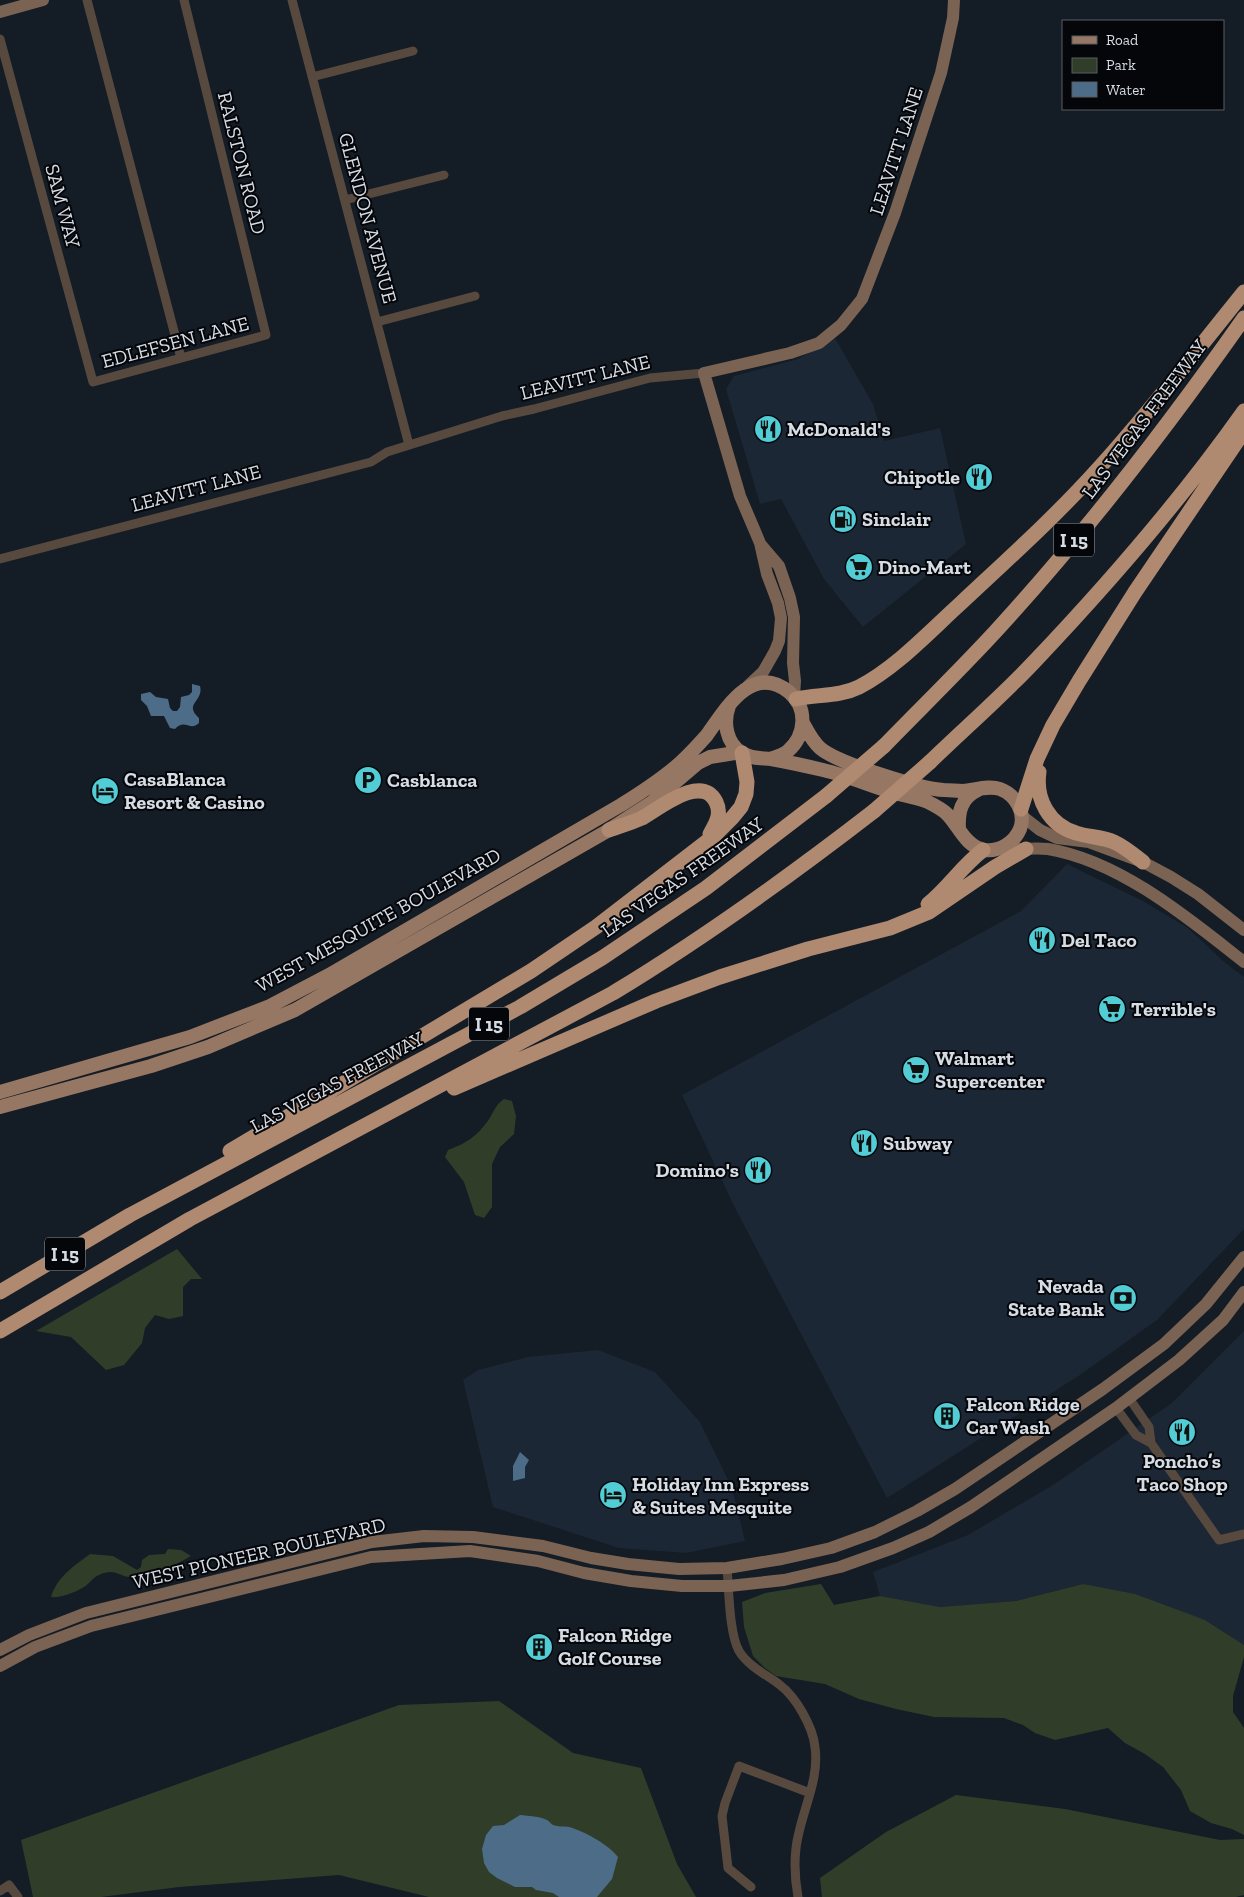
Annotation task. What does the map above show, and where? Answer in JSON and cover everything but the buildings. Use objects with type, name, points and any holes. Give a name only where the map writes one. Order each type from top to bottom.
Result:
[{"type":"highway","points":[[795,698],[835,696],[860,686],[896,662],[1030,538],[1098,469],[1244,292]]},
{"type":"highway","name":"LAS VEGAS FREEWAY","points":[[0,1292],[130,1215],[520,1007],[585,968],[706,888],[826,796],[884,746],[995,632],[1093,518],[1185,401],[1244,318]]},
{"type":"highway","name":"I 15","points":[[0,1331],[190,1219],[605,997],[668,960],[816,856],[874,811],[930,762],[1033,664],[1129,558],[1226,437],[1244,411]]},
{"type":"highway","points":[[1021,812],[1037,759],[1053,725],[1135,592],[1244,431]]},
{"type":"highway","points":[[1053,725],[1039,768],[1037,781],[1038,790],[1048,813],[1058,824],[1074,832],[1113,841],[1143,862]]},
{"type":"highway","points":[[130,1215],[150,1199],[531,971],[596,927],[714,836],[732,818],[744,800],[747,782],[742,752]]},
{"type":"highway","points":[[609,830],[641,818],[689,792],[700,790],[708,793],[715,800],[718,808],[716,825],[707,840]]},
{"type":"highway","points":[[354,1131],[656,1001],[720,977],[808,949],[890,928],[929,912],[995,867],[1026,849]]},
{"type":"highway","points":[[917,917],[944,890],[965,864],[987,850]]},
{"type":"main road","points":[[0,12],[43,0]]},
{"type":"main road","name":"LEAVITT LANE","points":[[704,374],[819,344],[841,325],[862,299],[896,213],[941,73],[953,18],[954,0]]},
{"type":"main road","points":[[704,374],[740,496],[760,543],[766,574],[778,603],[781,628],[779,641],[763,672],[738,693],[730,703],[726,724],[730,739],[742,752],[756,759],[770,759],[825,770],[927,802],[946,813],[966,840],[974,846],[987,850],[1046,849],[1078,856],[1127,879],[1162,899],[1244,962]]},
{"type":"main road","points":[[760,543],[779,566],[790,598],[794,617],[793,663],[795,698],[810,737],[820,748],[837,759],[936,790],[1000,789],[1009,794],[1021,812],[1040,830],[1057,838],[1089,842],[1143,862],[1171,876],[1198,894],[1244,930]]},
{"type":"main road","points":[[748,686],[760,683],[772,684],[784,688],[795,698]]},
{"type":"main road","name":"WEST MESQUITE BOULEVARD","points":[[0,1092],[190,1037],[261,1010],[308,987],[621,805],[661,779],[682,762],[705,737],[730,703]]},
{"type":"main road","points":[[770,759],[786,753],[798,740],[803,718]]},
{"type":"main road","name":"WEST MESQUITE BOULEVARD","points":[[0,1108],[151,1066],[208,1047],[296,1010],[609,830],[651,803],[698,763],[710,757],[742,752]]},
{"type":"main road","points":[[959,829],[961,806],[972,793],[981,789]]},
{"type":"main road","points":[[987,850],[1008,844],[1015,837],[1020,829],[1021,812]]},
{"type":"main road","name":"WEST PIONEER BOULEVARD","points":[[0,1650],[29,1635],[86,1613],[372,1542],[424,1536],[473,1536],[543,1546],[591,1558],[628,1564],[679,1569],[727,1568],[782,1559],[831,1548],[875,1532],[955,1489],[1104,1389],[1164,1344],[1206,1304],[1244,1257]]},
{"type":"main road","name":"WEST PIONEER BOULEVARD","points":[[0,1666],[35,1647],[91,1626],[371,1557],[470,1551],[538,1561],[584,1573],[631,1581],[682,1586],[729,1586],[784,1580],[840,1567],[893,1548],[929,1532],[970,1507],[1116,1408],[1179,1360],[1223,1320],[1244,1292]]},
{"type":"main road","points":[[1117,1379],[1129,1398]]},
{"type":"main road","points":[[1104,1389],[1116,1408]]},
{"type":"street","points":[[87,0],[181,358]]},
{"type":"street","name":"RALSTON ROAD","points":[[184,0],[266,335]]},
{"type":"street","name":"GLENDON AVENUE","points":[[292,0],[409,445]]},
{"type":"street","name":"SAM WAY","points":[[0,39],[93,382]]},
{"type":"street","points":[[312,77],[413,51]]},
{"type":"street","points":[[345,200],[444,175]]},
{"type":"street","points":[[377,322],[475,296]]},
{"type":"street","name":"EDLEFSEN LANE","points":[[93,382],[266,335]]},
{"type":"street","name":"LEAVITT LANE","points":[[0,559],[371,462],[387,452],[502,416],[650,378],[704,374]]},
{"type":"street","points":[[1129,1398],[1149,1427],[1151,1443]]},
{"type":"street","points":[[1116,1408],[1136,1435],[1151,1443],[1219,1540],[1244,1534]]},
{"type":"street","points":[[727,1568],[732,1629],[739,1651],[754,1667],[782,1686],[804,1714],[815,1746],[815,1770],[796,1846],[794,1878],[798,1897]]},
{"type":"street","points":[[751,1887],[728,1868],[722,1816],[725,1802],[739,1766],[810,1793]]},
{"type":"street","points":[[0,1891],[9,1885],[18,1897]]},
{"type":"shaded area","points":[[835,338],[873,404],[884,441],[940,428],[966,544],[863,627],[824,579],[781,499],[760,504],[726,389],[734,376],[798,359]]},
{"type":"shaded area","points":[[1067,864],[1143,901],[1188,928],[1223,961],[1244,977],[1244,1229],[1157,1320],[1080,1375],[887,1498],[734,1206],[682,1095],[1021,911]]},
{"type":"shaded area","points":[[1244,1331],[1244,1645],[1205,1620],[1083,1584],[1016,1601],[940,1607],[880,1596],[873,1572],[968,1535],[1053,1485],[1172,1403]]},
{"type":"shaded area","points":[[598,1350],[655,1372],[700,1422],[732,1488],[745,1541],[686,1553],[619,1548],[493,1507],[463,1380],[478,1370],[528,1357]]},
{"type":"green space","points":[[504,1099],[512,1101],[516,1116],[514,1134],[500,1147],[492,1164],[492,1207],[484,1218],[475,1215],[464,1182],[445,1157],[448,1150],[474,1136],[487,1122],[498,1104]]},
{"type":"green space","points":[[177,1249],[202,1279],[191,1279],[183,1287],[183,1316],[169,1319],[155,1315],[145,1328],[142,1343],[124,1365],[106,1370],[71,1337],[36,1331]]},
{"type":"green space","points":[[168,1549],[181,1550],[191,1556],[170,1567],[145,1576],[129,1577],[112,1572],[104,1573],[76,1591],[63,1596],[51,1597],[62,1578],[90,1554],[113,1556],[137,1570],[141,1567],[142,1560],[149,1555],[165,1554]]},
{"type":"green space","points":[[821,1584],[834,1605],[880,1596],[940,1607],[1016,1601],[1083,1584],[1135,1594],[1205,1620],[1244,1645],[1244,1657],[1233,1696],[1233,1712],[1244,1728],[1244,1835],[1232,1829],[1211,1823],[1190,1811],[1181,1790],[1163,1767],[1125,1743],[1108,1728],[1055,1740],[1004,1718],[934,1717],[859,1699],[825,1684],[776,1676],[753,1656],[744,1627],[742,1602],[765,1593]]},
{"type":"green space","name":"Falcon Ridge Golf Course","points":[[499,1701],[573,1753],[641,1768],[677,1864],[696,1897],[429,1897],[339,1875],[179,1887],[101,1897],[33,1897],[21,1840],[399,1705]]},
{"type":"green space","points":[[956,1795],[1065,1809],[1220,1840],[1244,1839],[1244,1895],[1236,1897],[822,1897],[820,1878],[886,1832]]},
{"type":"water","points":[[192,684],[200,686],[199,696],[193,706],[199,718],[199,723],[193,726],[182,725],[175,729],[170,728],[164,716],[151,716],[147,706],[141,700],[141,694],[150,692],[156,697],[168,699],[170,708],[173,711],[177,711],[180,707],[181,697],[192,692]]},
{"type":"water","points":[[520,1452],[529,1460],[525,1467],[525,1478],[513,1481],[513,1466]]},
{"type":"water","points":[[520,1815],[534,1816],[547,1820],[553,1825],[575,1829],[596,1839],[614,1852],[618,1857],[612,1879],[597,1897],[559,1897],[553,1893],[536,1890],[532,1887],[515,1887],[489,1872],[484,1863],[482,1849],[486,1835],[493,1826],[504,1825]]},
{"type":"place","name":"McDonald's","points":[[768,429]]},
{"type":"place","name":"Chipotle","points":[[979,477]]},
{"type":"place","name":"Sinclair","points":[[843,519]]},
{"type":"place","name":"Dino-Mart","points":[[859,567]]},
{"type":"place","name":"Casblanca","points":[[368,780]]},
{"type":"place","name":"CasaBlanca Resort & Casino","points":[[105,791]]},
{"type":"place","name":"Del Taco","points":[[1042,940]]},
{"type":"place","name":"Terrible's","points":[[1112,1009]]},
{"type":"place","name":"Walmart Supercenter","points":[[916,1070]]},
{"type":"place","name":"Subway","points":[[864,1143]]},
{"type":"place","name":"Domino's","points":[[758,1170]]},
{"type":"place","name":"Nevada State Bank","points":[[1123,1298]]},
{"type":"place","name":"Falcon Ridge Car Wash","points":[[947,1416]]},
{"type":"place","name":"Poncho’s Taco Shop","points":[[1182,1432]]},
{"type":"place","name":"Holiday Inn Express & Suites Mesquite","points":[[613,1495]]},
{"type":"place","name":"Falcon Ridge Golf Course","points":[[539,1647]]}]
